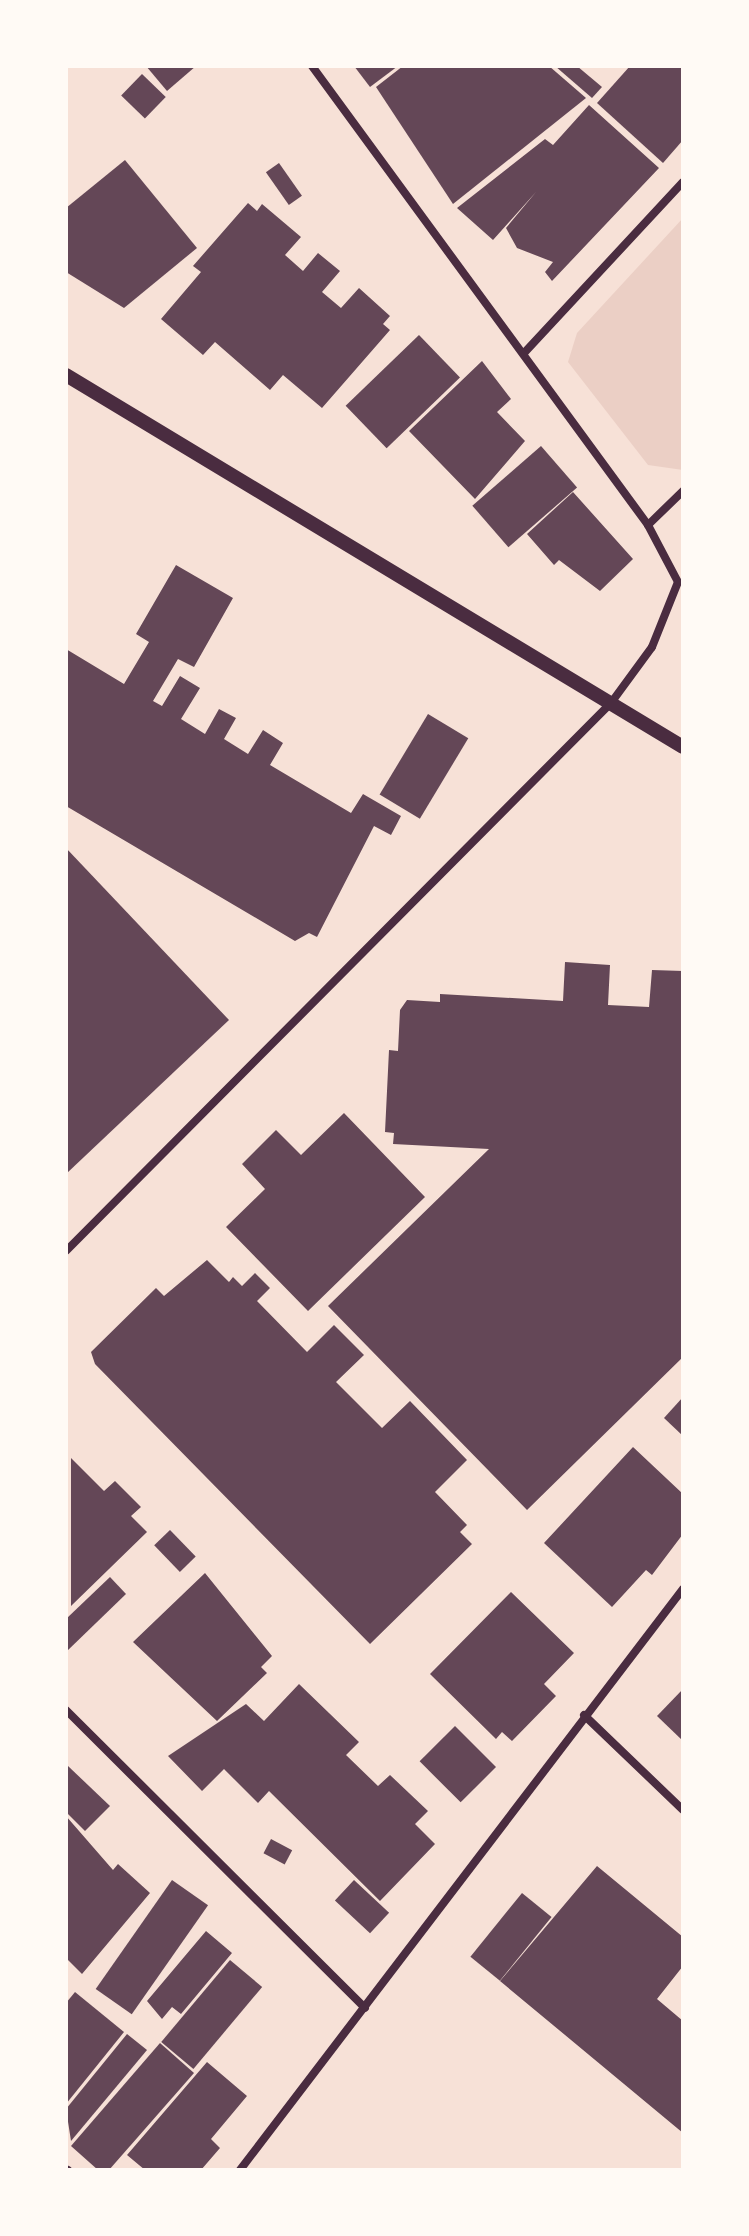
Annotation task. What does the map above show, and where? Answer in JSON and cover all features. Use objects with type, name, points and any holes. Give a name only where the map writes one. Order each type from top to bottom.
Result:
[{"type":"street","points":[[66,1251],[611,703],[652,647],[678,582],[648,525],[525,352],[312,66]]},
{"type":"street","points":[[525,352],[683,182]]},
{"type":"street","points":[[66,375],[683,747]]},
{"type":"street","points":[[648,525],[683,491]]},
{"type":"street","points":[[240,2170],[683,1589]]},
{"type":"street","points":[[66,1710],[365,2008]]},
{"type":"street","points":[[584,1715],[683,1810]]},
{"type":"shaded area","points":[[683,218],[683,470],[648,465],[568,362],[577,333]]},
{"type":"building","points":[[146,66],[196,66],[167,91]]},
{"type":"building","points":[[354,66],[398,66],[370,87]]},
{"type":"building","points":[[403,66],[549,66],[586,98],[453,204],[376,87]]},
{"type":"building","points":[[555,66],[577,66],[602,87],[592,98]]},
{"type":"building","points":[[630,66],[683,66],[683,140],[663,163],[597,103]]},
{"type":"building","points":[[142,74],[166,97],[145,119],[121,96]]},
{"type":"building","points":[[589,105],[659,168],[552,281],[545,272],[553,262],[517,248],[506,228],[536,192],[493,240],[457,208],[545,139],[553,145]]},
{"type":"building","points":[[125,160],[197,248],[124,308],[66,272],[66,208]]},
{"type":"building","points":[[279,163],[302,196],[289,205],[266,172]]},
{"type":"building","points":[[248,203],[257,211],[262,204],[301,237],[285,255],[303,271],[318,253],[340,271],[322,292],[341,308],[359,288],[390,316],[383,324],[390,330],[322,408],[283,375],[270,390],[215,342],[203,355],[161,319],[201,272],[193,266]]},
{"type":"building","points":[[419,335],[460,377],[387,448],[346,406]]},
{"type":"building","points":[[482,361],[511,399],[497,412],[525,441],[475,499],[409,431]]},
{"type":"building","points":[[541,446],[577,488],[508,547],[472,506]]},
{"type":"building","points":[[573,492],[633,559],[600,591],[559,560],[554,565],[527,534]]},
{"type":"building","points":[[176,565],[233,598],[194,667],[178,659],[153,701],[162,706],[180,676],[200,688],[181,719],[205,734],[219,709],[236,718],[224,739],[248,754],[263,730],[283,743],[270,765],[351,813],[363,794],[401,816],[391,835],[374,826],[317,937],[309,933],[295,941],[66,806],[66,649],[124,684],[149,642],[136,634]]},
{"type":"building","points":[[428,714],[468,738],[420,819],[380,795]]},
{"type":"building","points":[[66,848],[229,1020],[66,1174]]},
{"type":"building","points":[[565,962],[610,965],[608,1005],[649,1007],[652,970],[683,971],[683,1357],[527,1510],[328,1306],[489,1149],[393,1144],[394,1133],[385,1132],[389,1050],[398,1051],[400,1010],[407,1000],[440,1002],[440,994],[563,1001]]},
{"type":"building","points":[[344,1113],[425,1197],[308,1311],[226,1227],[265,1189],[242,1164],[276,1130],[301,1155]]},
{"type":"building","points":[[207,1260],[229,1282],[233,1277],[242,1286],[255,1273],[270,1288],[257,1301],[307,1352],[334,1325],[364,1355],[336,1382],[382,1428],[410,1401],[467,1460],[435,1492],[467,1525],[460,1532],[472,1544],[370,1644],[95,1364],[91,1352],[156,1288],[164,1296]]},
{"type":"building","points":[[683,1397],[683,1436],[664,1418]]},
{"type":"building","points":[[633,1447],[683,1494],[683,1534],[652,1575],[646,1570],[612,1607],[544,1543]]},
{"type":"building","points":[[71,1458],[104,1491],[115,1481],[141,1507],[131,1516],[147,1532],[71,1606]]},
{"type":"building","points":[[170,1530],[196,1557],[180,1572],[154,1545]]},
{"type":"building","points":[[205,1573],[272,1656],[261,1667],[267,1673],[217,1721],[133,1642]]},
{"type":"building","points":[[110,1577],[126,1594],[66,1652],[66,1619]]},
{"type":"building","points":[[511,1592],[574,1653],[544,1684],[556,1696],[512,1741],[502,1732],[496,1739],[430,1674]]},
{"type":"building","points":[[299,1684],[359,1742],[346,1755],[378,1786],[390,1775],[428,1811],[415,1824],[435,1844],[380,1901],[269,1791],[258,1803],[224,1769],[202,1791],[168,1756],[246,1704],[264,1721]]},
{"type":"building","points":[[683,1689],[683,1741],[657,1716]]},
{"type":"building","points":[[455,1726],[496,1767],[461,1802],[420,1761]]},
{"type":"building","points":[[68,1766],[110,1806],[85,1831],[66,1812]]},
{"type":"building","points":[[66,1816],[113,1870],[118,1864],[150,1893],[82,1974],[66,1958]]},
{"type":"building","points":[[271,1839],[292,1850],[285,1864],[263,1853]]},
{"type":"building","points":[[597,1866],[683,1937],[683,1966],[657,1999],[683,2021],[683,2133],[500,1981]]},
{"type":"building","points":[[172,1880],[208,1905],[132,2014],[96,1989]]},
{"type":"building","points":[[354,1880],[389,1913],[370,1933],[335,1900]]},
{"type":"building","points":[[522,1893],[552,1917],[500,1981],[470,1957]]},
{"type":"building","points":[[206,1931],[232,1953],[181,2014],[172,2007],[162,2019],[147,2001]]},
{"type":"building","points":[[230,1960],[262,1987],[193,2069],[161,2042]]},
{"type":"building","points":[[75,1992],[124,2032],[66,2104],[66,2003]]},
{"type":"building","points":[[127,2034],[147,2050],[71,2141],[66,2109]]},
{"type":"building","points":[[160,2043],[194,2073],[109,2170],[98,2170],[71,2146]]},
{"type":"building","points":[[207,2062],[247,2096],[211,2139],[220,2148],[201,2170],[145,2170],[127,2155]]}]
